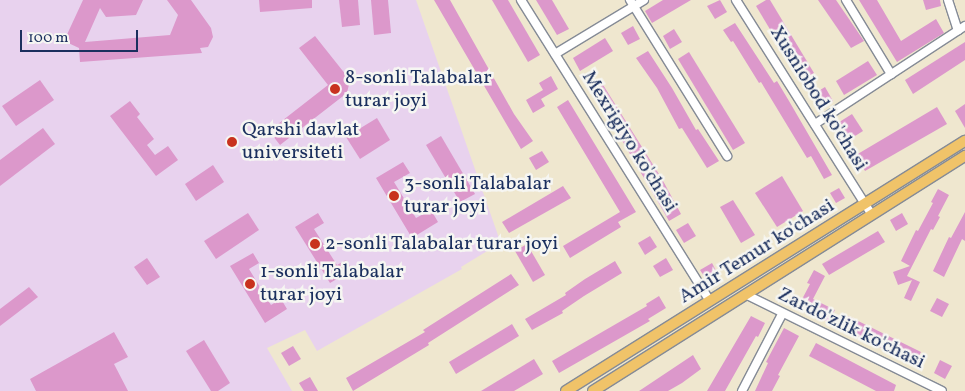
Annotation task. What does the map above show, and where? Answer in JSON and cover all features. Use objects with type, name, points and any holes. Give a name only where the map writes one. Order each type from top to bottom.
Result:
[{"type":"main road","name":"Amir Temur ko'chasi","points":[[566,391],[866,205],[965,141]]},
{"type":"main road","name":"Amir Temur ko'chasi","points":[[593,391],[747,296],[965,156]]},
{"type":"street","name":"Mexrigiyo ko'chasi","points":[[521,0],[710,301]]},
{"type":"street","points":[[555,54],[632,3],[644,0]]},
{"type":"street","name":"Xusniobod ko'chasi","points":[[736,0],[872,215]]},
{"type":"street","points":[[846,0],[892,74]]},
{"type":"street","points":[[815,124],[961,28],[948,0]]},
{"type":"street","points":[[632,3],[727,156]]},
{"type":"street","name":"Zardo'zlik ko'chasi","points":[[747,296],[942,391]]},
{"type":"street","points":[[742,391],[782,314]]},
{"type":"shaded area","name":"Qarshi davlat universiteti","points":[[0,0],[416,0],[500,241],[497,245],[461,267],[462,269],[317,351],[305,330],[267,348],[292,391],[0,391]]},
{"type":"building","points":[[83,0],[143,0],[136,15],[106,17],[100,8],[85,42],[170,35],[178,15],[167,0],[191,0],[211,28],[213,37],[208,47],[200,48],[202,53],[80,62],[79,48],[64,41]]},
{"type":"building","points":[[259,0],[312,0],[312,8],[260,12]]},
{"type":"building","points":[[339,0],[358,0],[360,25],[342,27]]},
{"type":"building","points":[[371,0],[388,0],[391,33],[374,35]]},
{"type":"building","points":[[434,0],[450,0],[514,114],[533,141],[521,149]]},
{"type":"building","points":[[492,0],[508,0],[540,55],[528,62]]},
{"type":"building","points":[[536,0],[552,0],[569,29],[557,35]]},
{"type":"building","points":[[663,0],[691,0],[652,23],[645,11]]},
{"type":"building","points":[[720,0],[727,12],[715,19],[707,6]]},
{"type":"building","points":[[766,0],[770,0],[814,73],[801,81],[756,6]]},
{"type":"building","points":[[818,0],[836,0],[864,41],[851,48]]},
{"type":"building","points":[[859,0],[877,0],[901,41],[936,19],[944,33],[897,62]]},
{"type":"building","points":[[923,0],[940,0],[941,6],[926,10]]},
{"type":"building","points":[[735,23],[774,83],[777,81],[832,175],[824,179],[811,156],[807,158],[761,82],[759,83],[733,41],[731,42],[723,30]]},
{"type":"building","points":[[633,26],[640,39],[628,45],[621,33]]},
{"type":"building","points":[[674,29],[682,42],[670,49],[663,36]]},
{"type":"building","name":"8-sonli Talabalar turar joyi","points":[[315,36],[350,80],[347,93],[280,145],[269,131],[328,85],[299,48]]},
{"type":"building","points":[[605,38],[613,51],[580,71],[573,58]]},
{"type":"building","points":[[965,42],[965,60],[913,94],[905,80]]},
{"type":"building","points":[[648,51],[696,130],[698,129],[719,161],[707,168],[682,128],[679,129],[657,88],[636,58]]},
{"type":"building","points":[[689,52],[745,143],[733,150],[678,59]]},
{"type":"building","points":[[868,61],[877,75],[844,95],[836,81]]},
{"type":"building","points":[[551,76],[558,89],[541,99],[545,106],[533,113],[526,100],[543,90],[539,83]]},
{"type":"building","points":[[40,80],[54,100],[16,126],[2,106]]},
{"type":"building","points":[[600,80],[662,179],[681,214],[669,221],[609,118],[588,86]]},
{"type":"building","points":[[825,87],[833,101],[820,109],[812,95]]},
{"type":"building","points":[[568,100],[636,212],[618,222],[621,227],[570,258],[563,246],[620,212],[557,107]]},
{"type":"building","points":[[130,101],[140,114],[137,117],[154,139],[147,145],[155,155],[168,146],[178,160],[156,176],[110,116]]},
{"type":"building","points":[[965,104],[965,128],[955,111]]},
{"type":"building","points":[[937,107],[947,124],[865,171],[856,155]]},
{"type":"building","points":[[852,114],[863,131],[844,143],[833,126]]},
{"type":"building","points":[[377,118],[390,140],[360,159],[346,137]]},
{"type":"building","points":[[43,128],[55,144],[0,186],[0,160]]},
{"type":"building","points":[[441,136],[475,194],[460,202],[426,145]]},
{"type":"building","points":[[542,151],[549,162],[536,170],[529,158]]},
{"type":"building","name":"3-sonli Talabalar turar joyi","points":[[403,162],[410,173],[394,182],[416,218],[431,210],[438,222],[412,238],[376,178]]},
{"type":"building","points":[[213,165],[224,182],[196,201],[185,184]]},
{"type":"building","points":[[782,176],[803,211],[777,227],[755,193]]},
{"type":"building","points":[[563,186],[571,198],[509,233],[502,222]]},
{"type":"building","points":[[839,188],[845,198],[836,203],[830,193]]},
{"type":"building","points":[[938,189],[949,195],[938,216],[940,217],[933,230],[931,229],[907,276],[920,282],[911,301],[904,298],[912,280],[898,285],[893,272],[910,266],[901,261],[916,230],[918,231],[933,203],[931,202]]},
{"type":"building","points":[[733,200],[755,235],[741,243],[720,207]]},
{"type":"building","points":[[965,212],[965,241],[962,239],[944,277],[933,271],[949,237],[951,238]]},
{"type":"building","points":[[248,213],[259,230],[216,259],[204,241]]},
{"type":"building","name":"2-sonli Talabalar turar joyi","points":[[318,213],[324,223],[314,229],[337,265],[346,260],[352,270],[330,283],[295,227]]},
{"type":"building","points":[[902,213],[908,224],[896,231],[890,220]]},
{"type":"building","points":[[688,223],[696,236],[684,243],[676,230]]},
{"type":"building","points":[[878,231],[885,242],[829,275],[822,264]]},
{"type":"building","points":[[650,236],[657,247],[645,255],[638,243]]},
{"type":"building","points":[[527,244],[545,275],[533,282],[515,251]]},
{"type":"building","name":"1-sonli Talabalar turar joyi","points":[[253,253],[259,263],[249,269],[271,305],[281,299],[287,309],[265,323],[230,266]]},
{"type":"building","points":[[147,258],[160,277],[147,285],[134,267]]},
{"type":"building","points":[[666,258],[673,270],[660,277],[653,266]]},
{"type":"building","points":[[615,261],[622,273],[584,296],[562,311],[563,313],[532,330],[525,319],[566,295],[565,293],[585,279]]},
{"type":"building","points":[[712,263],[719,276],[708,282],[700,270]]},
{"type":"building","points":[[814,270],[825,276],[813,299],[835,310],[828,322],[798,307],[810,284],[807,283]]},
{"type":"building","points":[[511,274],[519,285],[428,343],[429,345],[353,391],[346,378],[425,332],[423,330]]},
{"type":"building","points":[[29,287],[38,297],[0,326],[0,309]]},
{"type":"building","points":[[659,296],[666,308],[648,319],[650,321],[559,373],[552,361],[647,306],[646,304]]},
{"type":"building","points":[[937,298],[949,304],[942,317],[930,311]]},
{"type":"building","points":[[751,316],[765,323],[758,337],[756,336],[725,391],[707,391]]},
{"type":"building","points":[[848,316],[921,352],[914,364],[842,329]]},
{"type":"building","points":[[512,324],[519,336],[456,374],[449,362]]},
{"type":"building","points":[[784,328],[799,336],[778,375],[780,376],[772,391],[755,391],[768,363],[766,362]]},
{"type":"building","points":[[114,332],[128,357],[114,364],[128,391],[36,391],[30,379]]},
{"type":"building","points":[[204,340],[230,383],[218,391],[211,391],[186,351]]},
{"type":"building","points":[[816,343],[896,385],[894,391],[876,391],[809,356]]},
{"type":"building","points":[[293,346],[301,359],[289,366],[281,353]]},
{"type":"building","points":[[693,355],[701,369],[682,383],[668,391],[639,391]]},
{"type":"building","points":[[534,359],[543,374],[514,391],[481,391]]},
{"type":"building","points":[[940,360],[952,366],[945,379],[934,373]]},
{"type":"building","points":[[310,377],[318,391],[304,391],[299,383]]},
{"type":"place","name":"8-sonli Talabalar turar joyi","points":[[335,89]]},
{"type":"place","name":"Qarshi davlat universiteti","points":[[232,142]]},
{"type":"place","name":"3-sonli Talabalar turar joyi","points":[[394,196]]},
{"type":"place","name":"2-sonli Talabalar turar joyi","points":[[315,244]]},
{"type":"place","name":"1-sonli Talabalar turar joyi","points":[[250,284]]}]
